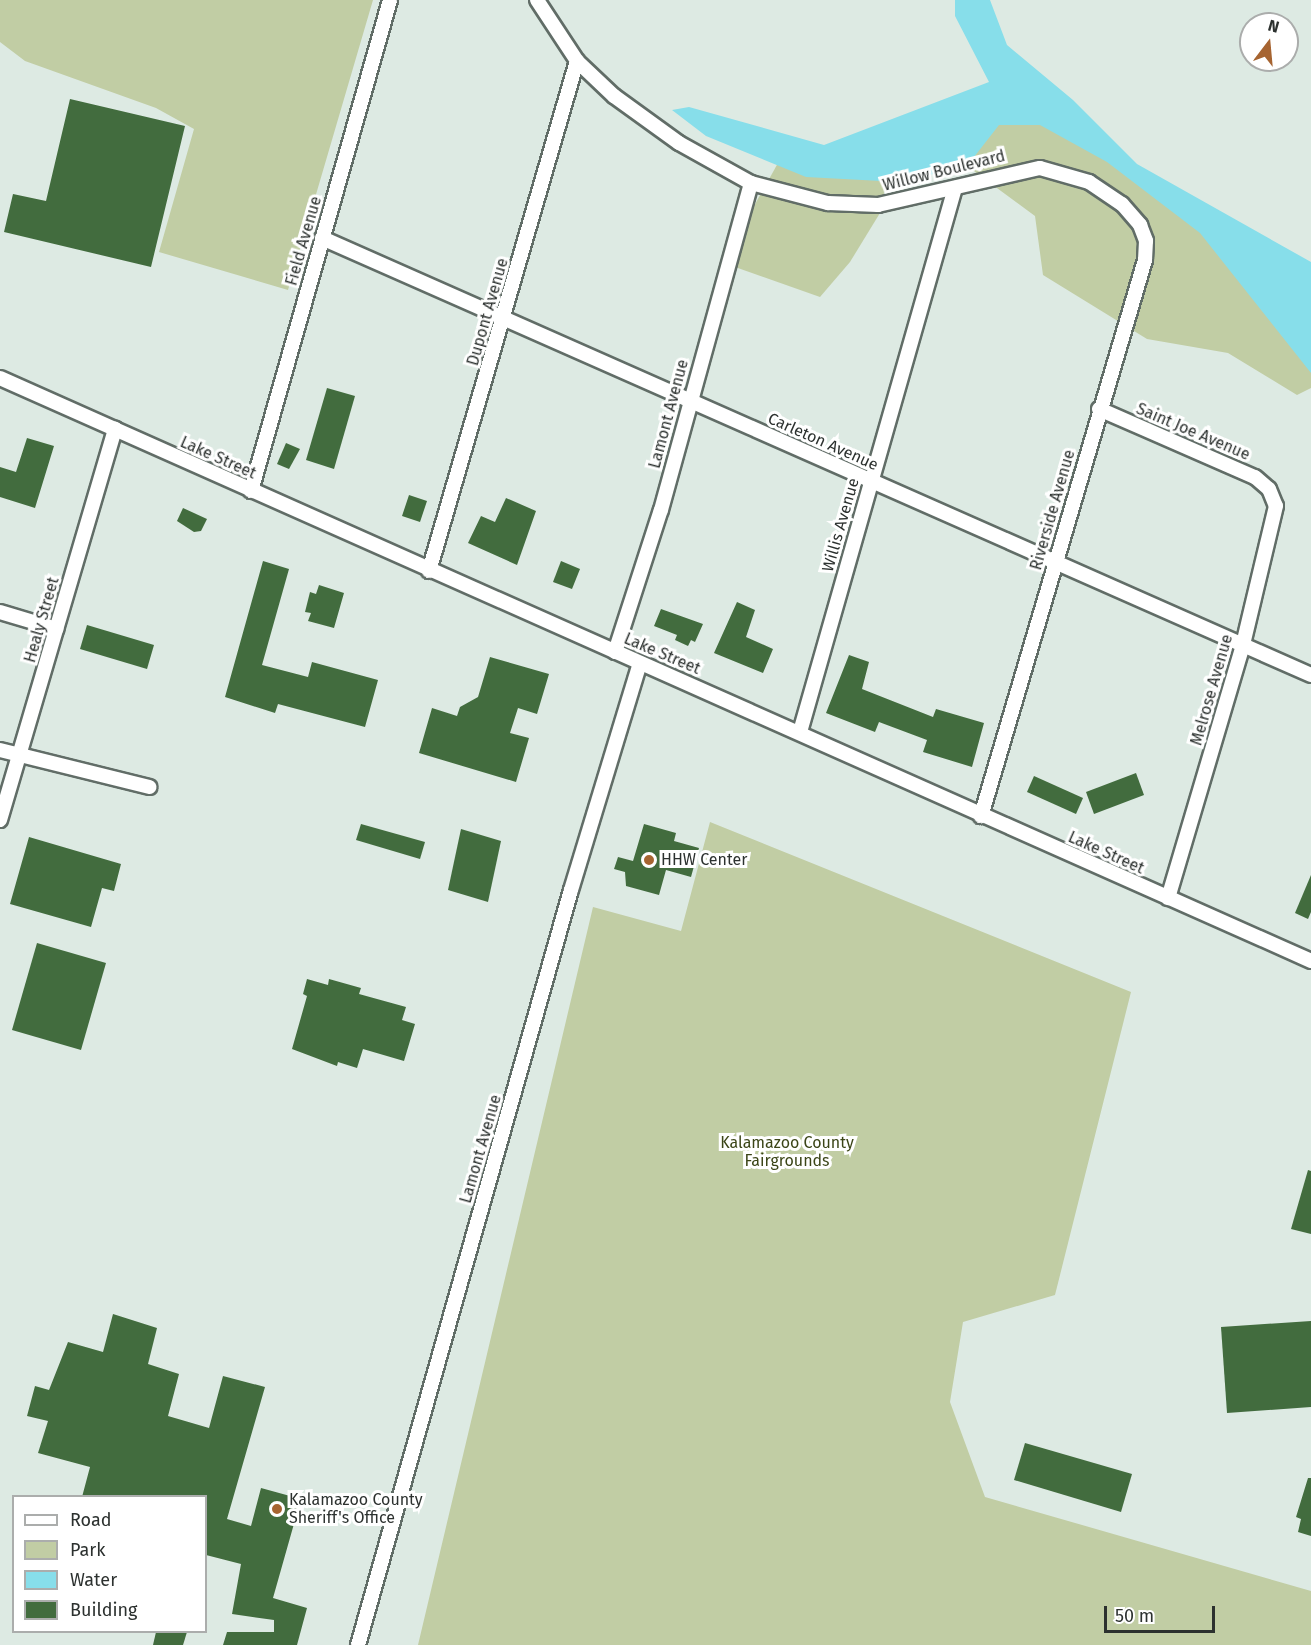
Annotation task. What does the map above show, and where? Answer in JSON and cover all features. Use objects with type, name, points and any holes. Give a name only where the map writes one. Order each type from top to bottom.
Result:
[{"type":"street","name":"Field Avenue","points":[[251,491],[390,0]]},
{"type":"street","name":"Willow Boulevard","points":[[537,0],[577,61],[646,121],[751,183],[802,198],[857,205],[900,201],[1015,171],[1040,168],[1089,182],[1133,216]]},
{"type":"street","name":"Dupont Avenue","points":[[429,571],[577,61]]},
{"type":"street","name":"Lamont Avenue","points":[[615,652],[661,510],[688,400],[751,183]]},
{"type":"street","name":"Willis Avenue","points":[[800,732],[955,188]]},
{"type":"street","name":"Riverside Avenue","points":[[981,816],[1147,250],[1133,216]]},
{"type":"street","name":"Carleton Avenue","points":[[322,238],[1311,675]]},
{"type":"street","name":"Lake Street","points":[[0,378],[429,571],[800,732],[981,816],[1311,962]]},
{"type":"street","name":"Saint Joe Avenue","points":[[1099,409],[1255,477],[1269,489]]},
{"type":"street","name":"Healy Street","points":[[0,820],[115,429]]},
{"type":"street","name":"Melrose Avenue","points":[[1168,898],[1243,645],[1276,506],[1269,489]]},
{"type":"street","points":[[0,612],[57,629]]},
{"type":"street","name":"Lamont Avenue","points":[[357,1645],[571,890],[640,663]]},
{"type":"street","points":[[0,750],[148,787]]},
{"type":"green space","points":[[0,0],[373,0],[288,290],[159,252],[194,129],[156,108],[25,61],[0,42]]},
{"type":"green space","points":[[1025,100],[1243,246],[1311,355],[1311,388],[1297,395],[1228,353],[1147,339],[1043,275],[1035,216],[967,166],[968,121]]},
{"type":"green space","points":[[778,163],[887,178],[880,213],[850,262],[820,297],[735,267],[744,224]]},
{"type":"green space","name":"Kalamazoo County Fairgrounds","points":[[710,822],[1131,992],[1055,1295],[963,1322],[950,1402],[985,1497],[1311,1591],[1311,1645],[418,1645],[593,907],[681,931]]},
{"type":"water","points":[[955,0],[990,0],[1007,45],[1073,100],[1137,164],[1311,262],[1311,373],[1200,233],[1107,162],[1040,125],[999,125],[967,166],[900,182],[806,177],[706,136],[672,110],[689,107],[824,145],[989,82],[955,16]]},
{"type":"building","points":[[70,99],[185,126],[151,267],[4,232],[13,194],[46,201]]},
{"type":"building","points":[[327,388],[355,396],[334,469],[306,460]]},
{"type":"building","points":[[27,438],[54,446],[35,508],[0,497],[0,467],[16,472]]},
{"type":"building","points":[[286,443],[300,449],[289,469],[277,464]]},
{"type":"building","points":[[409,495],[427,501],[420,522],[402,516]]},
{"type":"building","points":[[506,498],[536,511],[517,565],[468,543],[481,516],[495,522]]},
{"type":"building","points":[[183,508],[207,519],[201,531],[194,532],[177,521]]},
{"type":"building","points":[[263,561],[289,569],[262,665],[308,677],[312,662],[378,680],[365,727],[278,704],[275,713],[225,697]]},
{"type":"building","points":[[561,561],[580,569],[572,589],[553,582]]},
{"type":"building","points":[[319,585],[344,593],[334,628],[308,621],[311,613],[305,612],[310,592],[316,594]]},
{"type":"building","points":[[737,602],[755,610],[746,637],[773,649],[763,673],[714,653]]},
{"type":"building","points":[[661,609],[703,624],[695,642],[691,640],[688,646],[675,640],[677,635],[654,626]]},
{"type":"building","points":[[87,625],[154,645],[147,669],[80,649]]},
{"type":"building","points":[[849,655],[869,662],[862,689],[933,717],[936,709],[984,723],[972,767],[923,752],[927,740],[879,722],[875,732],[826,713]]},
{"type":"building","points":[[490,657],[549,674],[537,714],[518,708],[510,733],[529,738],[516,782],[419,753],[432,708],[457,716],[460,707],[478,697]]},
{"type":"building","points":[[1136,773],[1144,795],[1094,814],[1086,792]]},
{"type":"building","points":[[1034,776],[1083,798],[1076,814],[1027,792]]},
{"type":"building","points":[[361,824],[425,842],[420,859],[356,840]]},
{"type":"building","name":"HHW Center","points":[[644,824],[676,833],[674,841],[699,848],[691,877],[666,870],[659,895],[626,886],[625,872],[614,869],[618,857],[633,861]]},
{"type":"building","points":[[461,829],[501,841],[488,902],[448,890]]},
{"type":"building","points":[[29,837],[121,864],[114,891],[102,888],[91,927],[10,904]]},
{"type":"building","points":[[1311,875],[1311,912],[1308,919],[1295,913]]},
{"type":"building","points":[[37,943],[106,963],[81,1050],[12,1030]]},
{"type":"building","points":[[307,979],[328,985],[329,979],[361,988],[359,994],[406,1007],[402,1020],[415,1024],[404,1061],[363,1049],[357,1068],[338,1062],[337,1066],[292,1049],[307,996],[303,994]]},
{"type":"building","points":[[1308,1170],[1311,1171],[1311,1234],[1291,1229]]},
{"type":"building","points":[[113,1314],[157,1328],[148,1364],[179,1374],[168,1416],[209,1428],[223,1376],[265,1387],[227,1519],[251,1526],[261,1488],[301,1499],[273,1598],[307,1608],[297,1645],[223,1645],[227,1632],[274,1632],[274,1620],[232,1614],[241,1564],[207,1555],[207,1495],[83,1495],[90,1467],[38,1453],[48,1421],[27,1416],[35,1386],[49,1390],[68,1342],[103,1352]]},
{"type":"building","points":[[1311,1321],[1311,1407],[1227,1413],[1221,1327]]},
{"type":"building","points":[[1025,1443],[1132,1474],[1121,1512],[1014,1480]]},
{"type":"building","points":[[1308,1478],[1311,1478],[1311,1536],[1298,1532],[1301,1519],[1296,1517]]},
{"type":"building","points":[[156,1633],[187,1633],[183,1645],[153,1645]]},
{"type":"place","name":"HHW Center","points":[[649,860]]},
{"type":"place","name":"Kalamazoo County Sheriff's Office","points":[[277,1509]]}]
